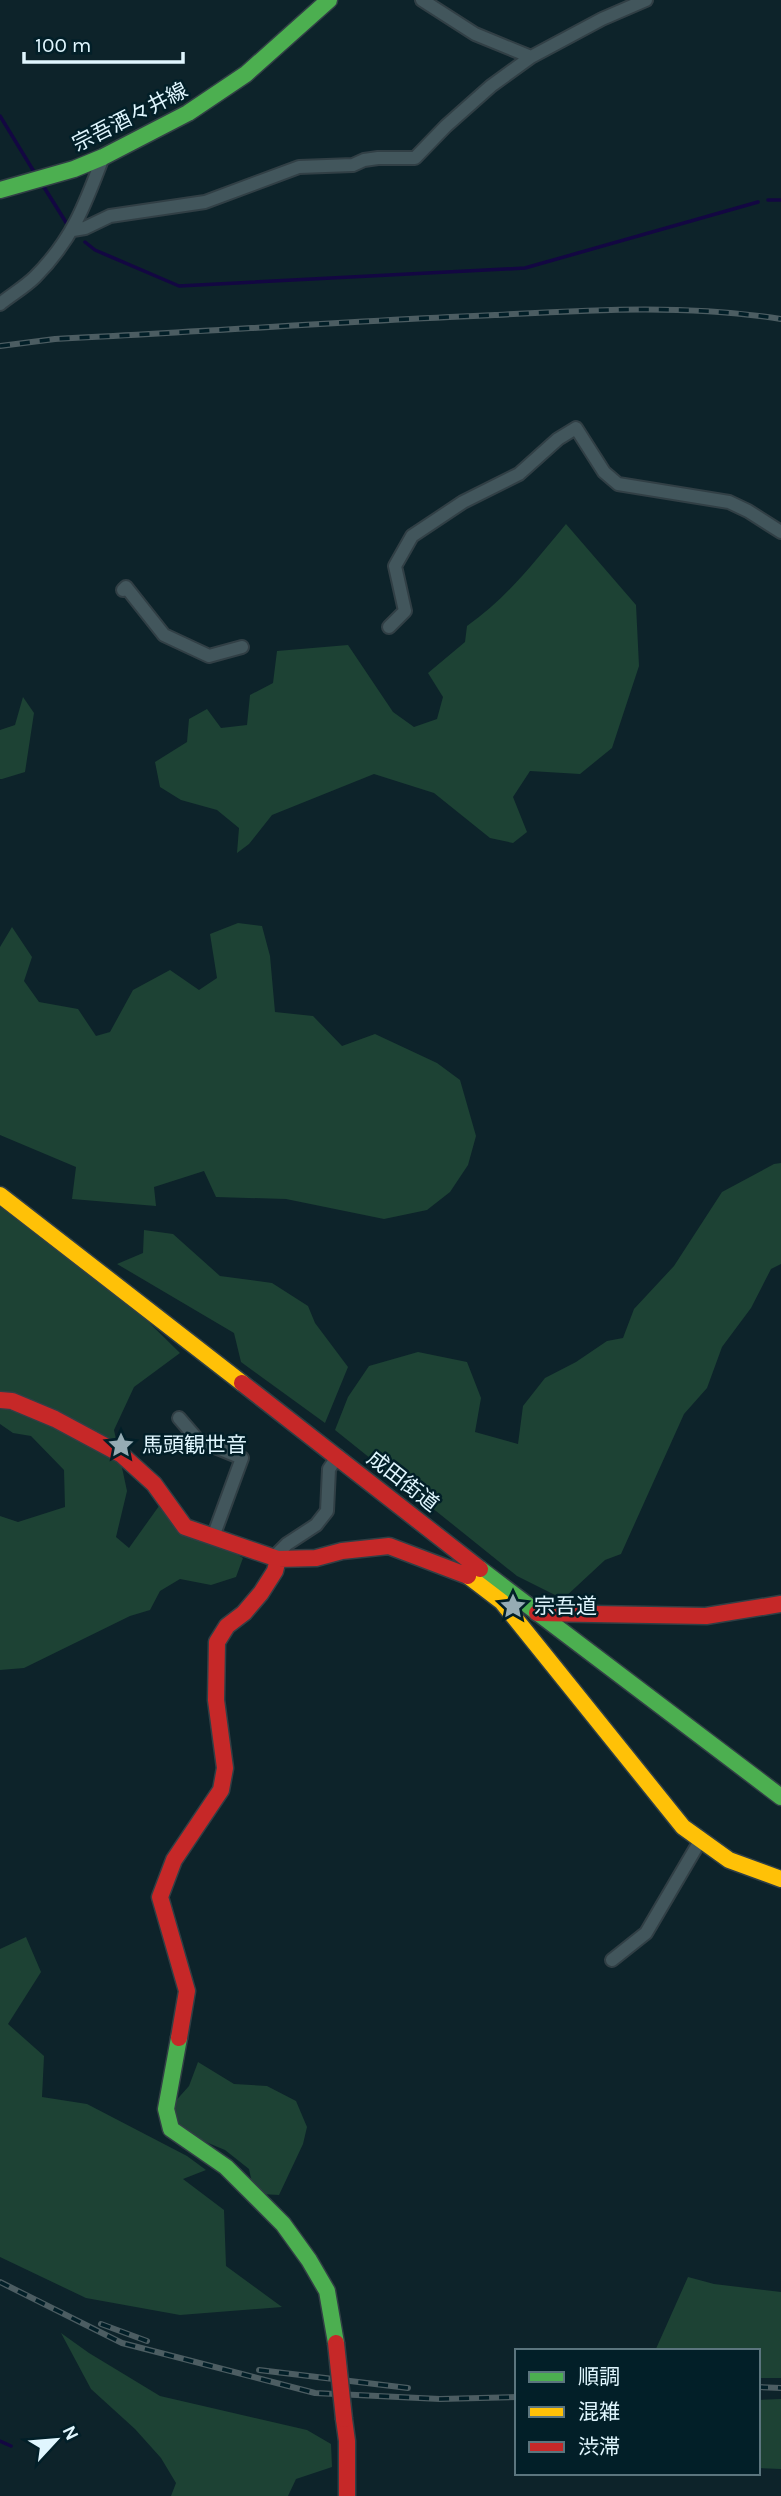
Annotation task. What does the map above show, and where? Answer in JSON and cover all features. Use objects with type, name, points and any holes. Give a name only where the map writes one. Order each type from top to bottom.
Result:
[{"type":"main road","name":"宗吾酒々井線","points":[[0,190],[103,157],[224,91],[329,0]]},
{"type":"main road","name":"成田街道","points":[[0,1195],[338,1456],[510,1600],[537,1613],[781,1797]]},
{"type":"main road","points":[[0,1400],[12,1401],[55,1419],[122,1455],[154,1484],[185,1527],[276,1558],[316,1558],[342,1551],[389,1546],[468,1576],[510,1600],[683,1827],[729,1860],[781,1879]]},
{"type":"main road","points":[[276,1558],[275,1571],[261,1593],[244,1613],[227,1626],[217,1642],[216,1700],[225,1768],[221,1790],[174,1860],[160,1897],[187,1991],[166,2109],[172,2129],[226,2167],[283,2224],[327,2291],[347,2441],[347,2496]]},
{"type":"main road","points":[[537,1613],[706,1616],[781,1604]]},
{"type":"street","points":[[422,0],[475,34],[501,47],[531,57]]},
{"type":"street","points":[[73,230],[85,228],[110,216],[205,202],[299,167],[353,165],[378,158],[415,158],[491,86],[531,57],[602,19],[646,0]]},
{"type":"street","points":[[0,304],[34,278],[73,230],[82,214],[103,157]]},
{"type":"street","points":[[389,627],[405,611],[395,566],[412,536],[463,502],[519,474],[558,439],[576,428],[604,472],[618,484],[729,502],[748,510],[781,532]]},
{"type":"street","points":[[123,590],[126,587],[164,635],[209,656],[242,646]]},
{"type":"street","points":[[179,1418],[198,1440],[242,1458],[214,1537]]},
{"type":"street","points":[[276,1558],[287,1544],[316,1525],[327,1511],[329,1469],[338,1456]]},
{"type":"street","points":[[612,1960],[646,1933],[700,1841]]},
{"type":"green space","points":[[566,524],[636,605],[639,666],[612,748],[580,774],[530,771],[513,797],[527,832],[513,843],[490,838],[434,793],[374,774],[272,815],[249,844],[237,853],[239,828],[217,810],[181,800],[160,787],[155,762],[187,742],[189,719],[207,709],[221,728],[247,725],[250,695],[273,683],[277,651],[348,645],[393,712],[414,727],[437,719],[443,697],[428,673],[465,642],[467,626],[508,591]]},
{"type":"green space","points":[[23,697],[34,713],[25,772],[0,779],[0,730],[15,725]]},
{"type":"green space","points":[[238,923],[262,926],[270,956],[275,1012],[313,1016],[342,1046],[375,1034],[437,1063],[460,1080],[476,1136],[468,1165],[450,1192],[427,1210],[384,1219],[286,1199],[216,1197],[204,1171],[154,1187],[156,1206],[72,1199],[76,1167],[0,1135],[0,947],[12,927],[32,957],[24,981],[39,1002],[78,1009],[96,1036],[110,1032],[133,990],[170,970],[199,990],[217,978],[210,934]]},
{"type":"green space","points":[[781,1163],[781,1264],[771,1269],[751,1308],[722,1347],[707,1388],[684,1414],[621,1554],[605,1560],[563,1599],[517,1576],[335,1430],[348,1397],[369,1366],[418,1352],[467,1362],[481,1398],[475,1432],[518,1444],[523,1406],[545,1378],[576,1362],[607,1341],[623,1338],[634,1309],[674,1266],[722,1192],[774,1164]]},
{"type":"green space","points":[[0,1206],[124,1298],[180,1353],[134,1387],[114,1430],[127,1491],[116,1537],[129,1548],[159,1506],[243,1558],[236,1577],[211,1585],[180,1579],[160,1591],[150,1610],[130,1616],[24,1668],[0,1670],[0,1516],[18,1522],[65,1507],[64,1470],[31,1436],[13,1433],[0,1424]]},
{"type":"green space","points":[[144,1230],[173,1234],[220,1276],[272,1283],[308,1306],[315,1323],[348,1367],[325,1423],[241,1362],[234,1333],[117,1264],[143,1253]]},
{"type":"green space","points":[[26,1937],[41,1972],[8,2024],[44,2056],[42,2097],[87,2104],[187,2156],[206,2170],[183,2179],[224,2210],[226,2266],[282,2307],[180,2315],[86,2298],[0,2257],[0,1949]]},
{"type":"green space","points":[[198,2062],[234,2084],[267,2086],[296,2101],[307,2127],[303,2144],[279,2195],[261,2194],[252,2183],[249,2169],[225,2150],[177,2130],[172,2105],[189,2086]]},
{"type":"green space","points":[[688,2277],[714,2284],[781,2292],[781,2378],[760,2378],[760,2349],[656,2349]]},
{"type":"green space","points":[[61,2333],[160,2396],[307,2430],[331,2444],[332,2467],[296,2479],[288,2496],[171,2496],[176,2483],[161,2458],[135,2429],[91,2389]]},
{"type":"green space","points":[[781,2399],[781,2469],[760,2468],[760,2400]]},
{"type":"waterway","points":[[0,116],[36,175]]},
{"type":"waterway","points":[[42,184],[67,224]]},
{"type":"waterway","points":[[768,200],[781,200]]},
{"type":"waterway","points":[[85,242],[95,250],[179,286],[525,268],[758,202]]},
{"type":"waterway","points":[[0,2441],[11,2446]]},
{"type":"railway","points":[[0,346],[55,339],[602,310],[710,311],[781,319]]},
{"type":"railway","points":[[0,2282],[122,2343],[315,2393],[440,2399],[515,2397]]},
{"type":"railway","points":[[101,2324],[147,2341]]},
{"type":"railway","points":[[259,2370],[408,2388]]},
{"type":"railway","points":[[760,2387],[781,2388]]},
{"type":"traffic: fast","points":[[0,190],[74,169],[188,113],[246,74],[329,0]]},
{"type":"traffic: fast","points":[[480,1569],[781,1797]]},
{"type":"traffic: fast","points":[[179,2038],[166,2109],[171,2129],[226,2167],[283,2224],[327,2291],[336,2343]]},
{"type":"traffic: slow","points":[[0,1195],[242,1383]]},
{"type":"traffic: slow","points":[[468,1576],[502,1602],[683,1827],[729,1860],[781,1879]]},
{"type":"traffic: jam","points":[[242,1383],[480,1569]]},
{"type":"traffic: jam","points":[[0,1400],[12,1401],[55,1419],[122,1455],[154,1484],[185,1527],[278,1559],[316,1558],[342,1551],[389,1546],[468,1576]]},
{"type":"traffic: jam","points":[[179,2038],[187,1991],[160,1897],[174,1860],[221,1790],[225,1768],[216,1700],[217,1642],[227,1626],[244,1613],[261,1593],[275,1571],[278,1559]]},
{"type":"traffic: jam","points":[[537,1613],[706,1616],[781,1604]]},
{"type":"traffic: jam","points":[[336,2343],[344,2419]]},
{"type":"traffic: jam","points":[[344,2419],[347,2441],[347,2496]]},
{"type":"place","name":"馬頭観世音","points":[[121,1445]]},
{"type":"place","name":"宗吾道","points":[[513,1606]]}]
